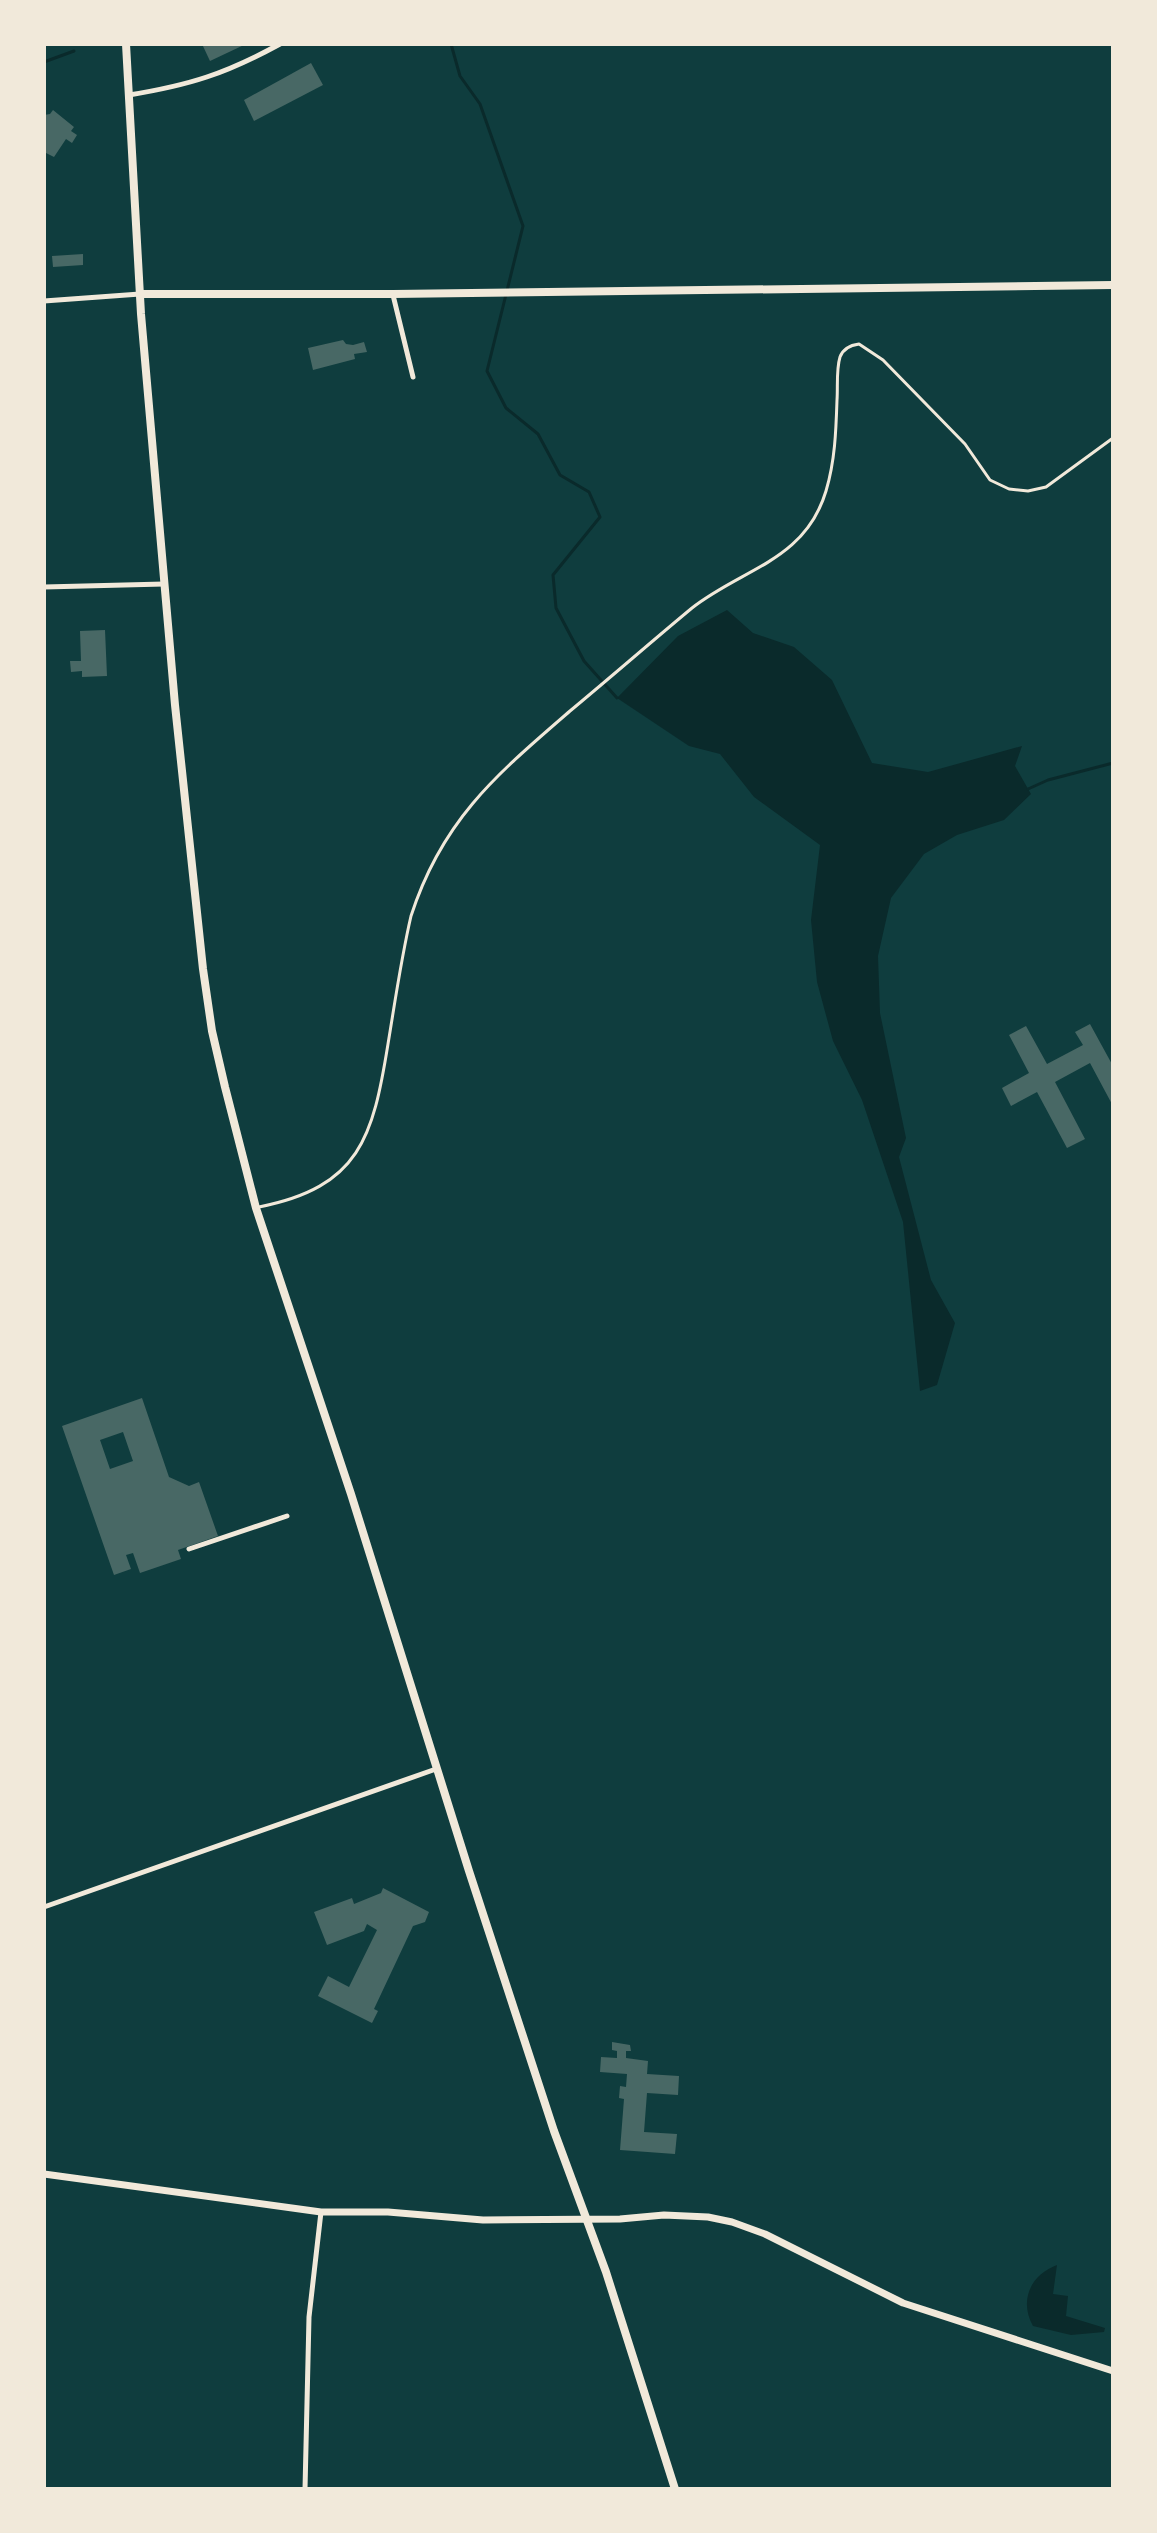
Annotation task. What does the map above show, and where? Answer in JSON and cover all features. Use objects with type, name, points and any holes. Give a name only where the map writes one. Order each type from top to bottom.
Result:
[{"type":"main road","points":[[126,44],[140,294],[165,584],[203,969],[215,1045],[256,1208],[351,1494],[554,2131],[587,2218],[675,2489]]},
{"type":"main road","points":[[140,294],[1113,285]]},
{"type":"main road","points":[[44,2174],[321,2212],[388,2212],[483,2220],[685,2214],[732,2222],[796,2248],[903,2303],[1113,2371]]},
{"type":"street","points":[[129,95],[190,85],[239,66],[280,44]]},
{"type":"street","points":[[44,301],[140,294]]},
{"type":"street","points":[[393,294],[413,377]]},
{"type":"street","points":[[44,587],[165,584]]},
{"type":"street","points":[[189,1549],[287,1516]]},
{"type":"street","points":[[44,1907],[437,1768]]},
{"type":"street","points":[[305,2489],[309,2317],[321,2212]]},
{"type":"lane","points":[[256,1208],[284,1202],[321,1187],[336,1176],[366,1139],[382,1085],[411,916],[418,893],[439,850],[464,812],[504,768],[692,608],[723,586],[779,557],[812,524],[833,466],[838,375],[840,357],[845,350],[859,344],[883,360],[965,444],[983,472],[1000,486],[1009,489],[1028,491],[1046,487],[1113,438]]},
{"type":"water","points":[[727,610],[753,633],[794,647],[832,680],[872,763],[928,772],[1022,746],[1015,766],[1031,794],[1004,820],[957,835],[924,854],[891,898],[878,956],[880,1013],[906,1138],[899,1157],[931,1280],[955,1323],[937,1385],[920,1391],[903,1222],[862,1100],[833,1041],[817,982],[811,920],[820,845],[754,797],[720,754],[689,746],[617,698],[678,636]]},
{"type":"water","points":[[1057,2265],[1053,2294],[1068,2296],[1066,2316],[1105,2328],[1104,2332],[1071,2335],[1033,2326],[1027,2307],[1030,2290],[1040,2275]]},
{"type":"building","points":[[202,44],[246,44],[210,61]]},
{"type":"building","points":[[311,63],[323,85],[254,121],[244,100]]},
{"type":"building","points":[[53,110],[74,127],[71,131],[77,135],[72,143],[66,139],[54,157],[44,152],[44,115]]},
{"type":"building","points":[[83,254],[83,265],[53,267],[52,256]]},
{"type":"building","points":[[343,340],[353,345],[364,342],[367,352],[354,354],[355,359],[313,370],[308,348]]},
{"type":"building","points":[[105,630],[107,676],[82,677],[82,671],[71,672],[70,661],[81,661],[80,631]]},
{"type":"building","points":[[1090,1024],[1113,1066],[1113,1106],[1090,1063],[1055,1082],[1085,1139],[1067,1148],[1037,1092],[1011,1106],[1002,1088],[1029,1073],[1009,1035],[1026,1026],[1047,1064],[1083,1045],[1075,1032]]},
{"type":"building","points":[[142,1398],[169,1477],[189,1486],[199,1482],[218,1536],[178,1550],[181,1559],[140,1573],[133,1553],[126,1555],[131,1569],[114,1575],[62,1426]],"holes":[[[123,1432],[133,1461],[110,1469],[100,1440]]]},
{"type":"building","points":[[383,1888],[429,1912],[425,1922],[413,1926],[374,2009],[378,2011],[372,2023],[318,1996],[328,1976],[349,1987],[377,1930],[367,1924],[364,1931],[327,1945],[314,1912],[352,1898],[354,1904],[381,1893]]},
{"type":"building","points":[[612,2042],[630,2045],[631,2051],[626,2051],[626,2058],[648,2061],[647,2074],[679,2076],[678,2095],[647,2093],[644,2132],[677,2134],[675,2154],[620,2150],[624,2099],[619,2098],[620,2086],[626,2087],[627,2074],[600,2072],[601,2057],[617,2058]]},
{"type":"waterway","points":[[451,44],[460,76],[480,104],[523,226],[487,371],[506,408],[538,434],[560,475],[589,492],[600,517],[553,575],[556,608],[584,661],[617,698]]},
{"type":"waterway","points":[[44,62],[74,51]]},
{"type":"waterway","points":[[1028,789],[1048,780],[1113,763]]}]
